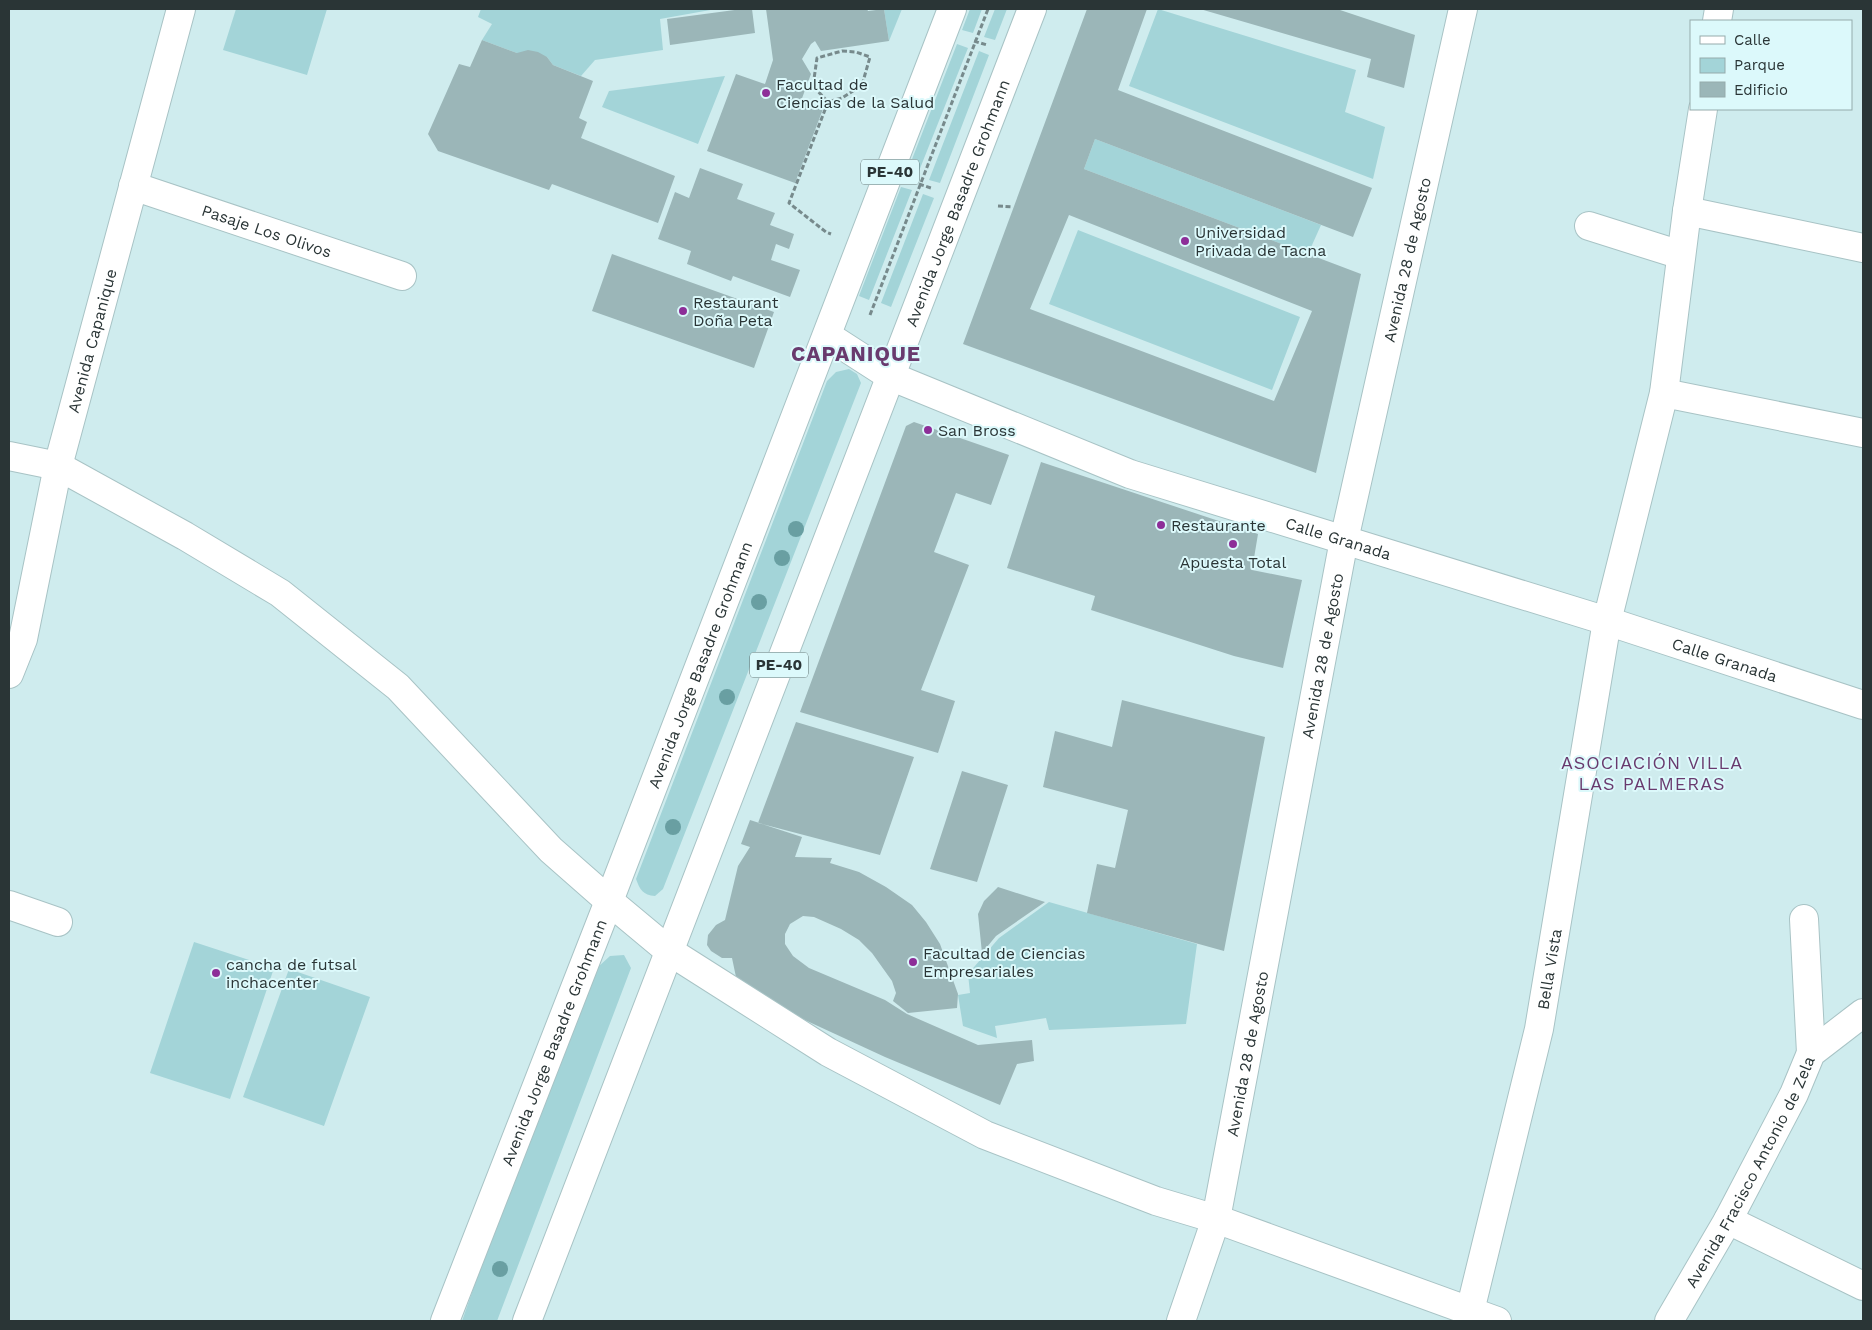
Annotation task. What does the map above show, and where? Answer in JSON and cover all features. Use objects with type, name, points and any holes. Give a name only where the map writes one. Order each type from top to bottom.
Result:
[{"type":"main road","name":"Avenida Capanique","points":[[9,674],[23,639],[58,466],[182,9]]},
{"type":"main road","name":"Avenida Jorge Basadre Grohmann","points":[[445,1321],[828,336],[952,9]]},
{"type":"main road","name":"Avenida Jorge Basadre Grohmann","points":[[527,1321],[1032,9]]},
{"type":"main road","name":"Avenida 28 de Agosto","points":[[1181,1321],[1216,1219],[1344,540],[1463,9]]},
{"type":"main road","name":"Bella Vista","points":[[1470,1312],[1539,1029],[1607,621],[1664,393],[1687,211],[1703,110]]},
{"type":"main road","name":"Pasaje Los Olivos","points":[[133,186],[402,276]]},
{"type":"main road","points":[[1687,211],[1863,248]]},
{"type":"main road","points":[[1589,226],[1681,255]]},
{"type":"main road","name":"Calle Granada","points":[[828,336],[890,376],[1130,474],[1607,621],[1863,705]]},
{"type":"main road","points":[[1664,393],[1863,433]]},
{"type":"main road","points":[[9,456],[58,466],[185,536],[287,599],[398,687],[551,850],[609,901],[669,951],[828,1052],[985,1135],[1156,1201],[1216,1219],[1497,1321]]},
{"type":"main road","points":[[9,905],[58,922]]},
{"type":"main road","points":[[1804,920],[1811,1053]]},
{"type":"main road","name":"Avenida Fracisco Antonio de Zela","points":[[1669,1321],[1728,1220],[1794,1094],[1811,1053],[1863,1013]]},
{"type":"main road","points":[[1728,1220],[1863,1286]]},
{"type":"path","points":[[870,315],[988,9]]},
{"type":"path","points":[[968,39],[992,46]]},
{"type":"path","points":[[842,51],[856,52],[870,57],[862,85],[842,98],[828,102],[813,86],[817,58],[842,51]]},
{"type":"path","points":[[828,102],[789,203],[830,234]]},
{"type":"path","points":[[912,182],[937,190]]},
{"type":"path","points":[[998,206],[1014,207]]},
{"type":"green space","points":[[236,9],[327,9],[307,75],[223,50]]},
{"type":"green space","points":[[481,9],[716,9],[660,19],[663,50],[595,60],[581,76],[553,65],[547,57],[517,53],[482,40],[492,24],[478,17]]},
{"type":"green space","points":[[884,9],[902,9],[889,41]]},
{"type":"green space","points":[[970,9],[982,9],[973,33],[962,30]]},
{"type":"green space","points":[[995,9],[1007,9],[995,40],[984,37]]},
{"type":"green space","points":[[1158,9],[1356,70],[1345,112],[1385,127],[1373,179],[1129,86]]},
{"type":"green space","points":[[957,44],[968,48],[917,176],[907,172]]},
{"type":"green space","points":[[979,51],[989,55],[940,183],[929,180]]},
{"type":"green space","points":[[725,76],[698,144],[602,107],[609,91]]},
{"type":"green space","points":[[1095,139],[1321,225],[1308,254],[1084,169]]},
{"type":"green space","points":[[901,187],[912,190],[869,300],[859,296]]},
{"type":"green space","points":[[923,194],[934,198],[891,307],[881,303]]},
{"type":"green space","points":[[1078,230],[1300,317],[1272,390],[1049,304]]},
{"type":"green space","points":[[849,369],[857,374],[861,383],[663,889],[655,896],[645,893],[636,879],[827,381],[836,372]]},
{"type":"green space","points":[[1049,902],[1197,944],[1186,1024],[1049,1030],[1046,1018],[995,1026],[997,1038],[963,1026],[958,995],[970,993],[968,974],[999,938]]},
{"type":"green space","points":[[194,942],[274,968],[230,1099],[150,1073]]},
{"type":"green space","points":[[624,955],[631,968],[497,1321],[462,1321],[598,967],[610,956]]},
{"type":"green space","points":[[289,969],[370,997],[324,1126],[243,1097]]},
{"type":"building","points":[[752,9],[755,33],[670,45],[667,19]]},
{"type":"building","name":"Facultad de Ciencias de la Salud","points":[[766,9],[867,9],[868,11],[884,9],[889,41],[821,51],[815,41],[802,59],[811,74],[801,101],[823,109],[795,183],[707,151],[736,74],[765,84],[773,60]]},
{"type":"building","points":[[1087,9],[1147,9],[1118,90],[1372,188],[1353,237],[1095,139],[1084,169],[1361,274],[1316,473],[963,344]],"holes":[[[1069,215],[1312,311],[1274,401],[1030,309]]]},
{"type":"building","points":[[1200,9],[1337,9],[1415,35],[1404,88],[1367,77],[1371,59]]},
{"type":"building","points":[[482,40],[517,53],[528,50],[538,52],[547,57],[553,65],[593,81],[579,118],[587,122],[581,138],[675,176],[658,223],[552,184],[549,190],[438,151],[428,134],[459,64],[470,67]]},
{"type":"building","points":[[700,168],[743,184],[737,199],[775,213],[770,225],[794,234],[789,249],[776,244],[771,260],[800,270],[790,297],[733,276],[731,281],[687,264],[691,251],[658,239],[675,192],[689,198]]},
{"type":"building","name":"Restaurant Doña Peta","points":[[612,254],[774,312],[754,368],[592,311]]},
{"type":"building","points":[[914,422],[1009,455],[991,505],[956,493],[934,552],[969,565],[921,690],[955,701],[938,753],[800,712],[906,426]]},
{"type":"building","points":[[1041,462],[1258,534],[1252,570],[1302,580],[1283,668],[1234,656],[1091,610],[1095,596],[1007,568]]},
{"type":"building","points":[[1122,700],[1265,737],[1224,951],[1087,913],[1097,864],[1115,868],[1128,810],[1043,787],[1055,731],[1112,747]]},
{"type":"building","points":[[796,722],[914,757],[880,855],[758,823]]},
{"type":"building","points":[[962,771],[1008,785],[977,882],[930,869]]},
{"type":"building","name":"Facultad de Ciencias Empresariales","points":[[750,820],[802,837],[795,857],[832,858],[830,863],[859,872],[886,887],[912,905],[940,944],[958,994],[957,1008],[908,1013],[893,1001],[896,993],[892,981],[872,953],[859,940],[841,929],[814,917],[803,916],[790,924],[785,934],[785,944],[793,956],[809,968],[885,1000],[907,1014],[978,1045],[1032,1040],[1034,1061],[1017,1064],[1000,1105],[885,1057],[768,1003],[736,977],[732,958],[722,958],[711,951],[707,945],[708,935],[716,925],[725,920],[738,866],[750,847],[741,844]]},
{"type":"building","points":[[998,887],[1045,902],[996,936],[982,953],[978,914],[984,901]]},
{"type":"place","name":"Facultad de Ciencias de la Salud","points":[[766,93]]},
{"type":"place","name":"Universidad Privada de Tacna","points":[[1185,241]]},
{"type":"place","name":"Restaurant Doña Peta","points":[[683,311]]},
{"type":"place","name":"San Bross","points":[[928,430]]},
{"type":"place","name":"Restaurante","points":[[1161,525]]},
{"type":"place","name":"Apuesta Total","points":[[1233,544]]},
{"type":"place","name":"Facultad de Ciencias Empresariales","points":[[913,962]]},
{"type":"place","name":"cancha de futsal inchacenter","points":[[216,973]]},
{"type":"district","name":"CAPANIQUE","points":[[856,353]]},
{"type":"district","name":"ASOCIACIÓN VILLA LAS PALMERAS","points":[[1652,772]]}]
